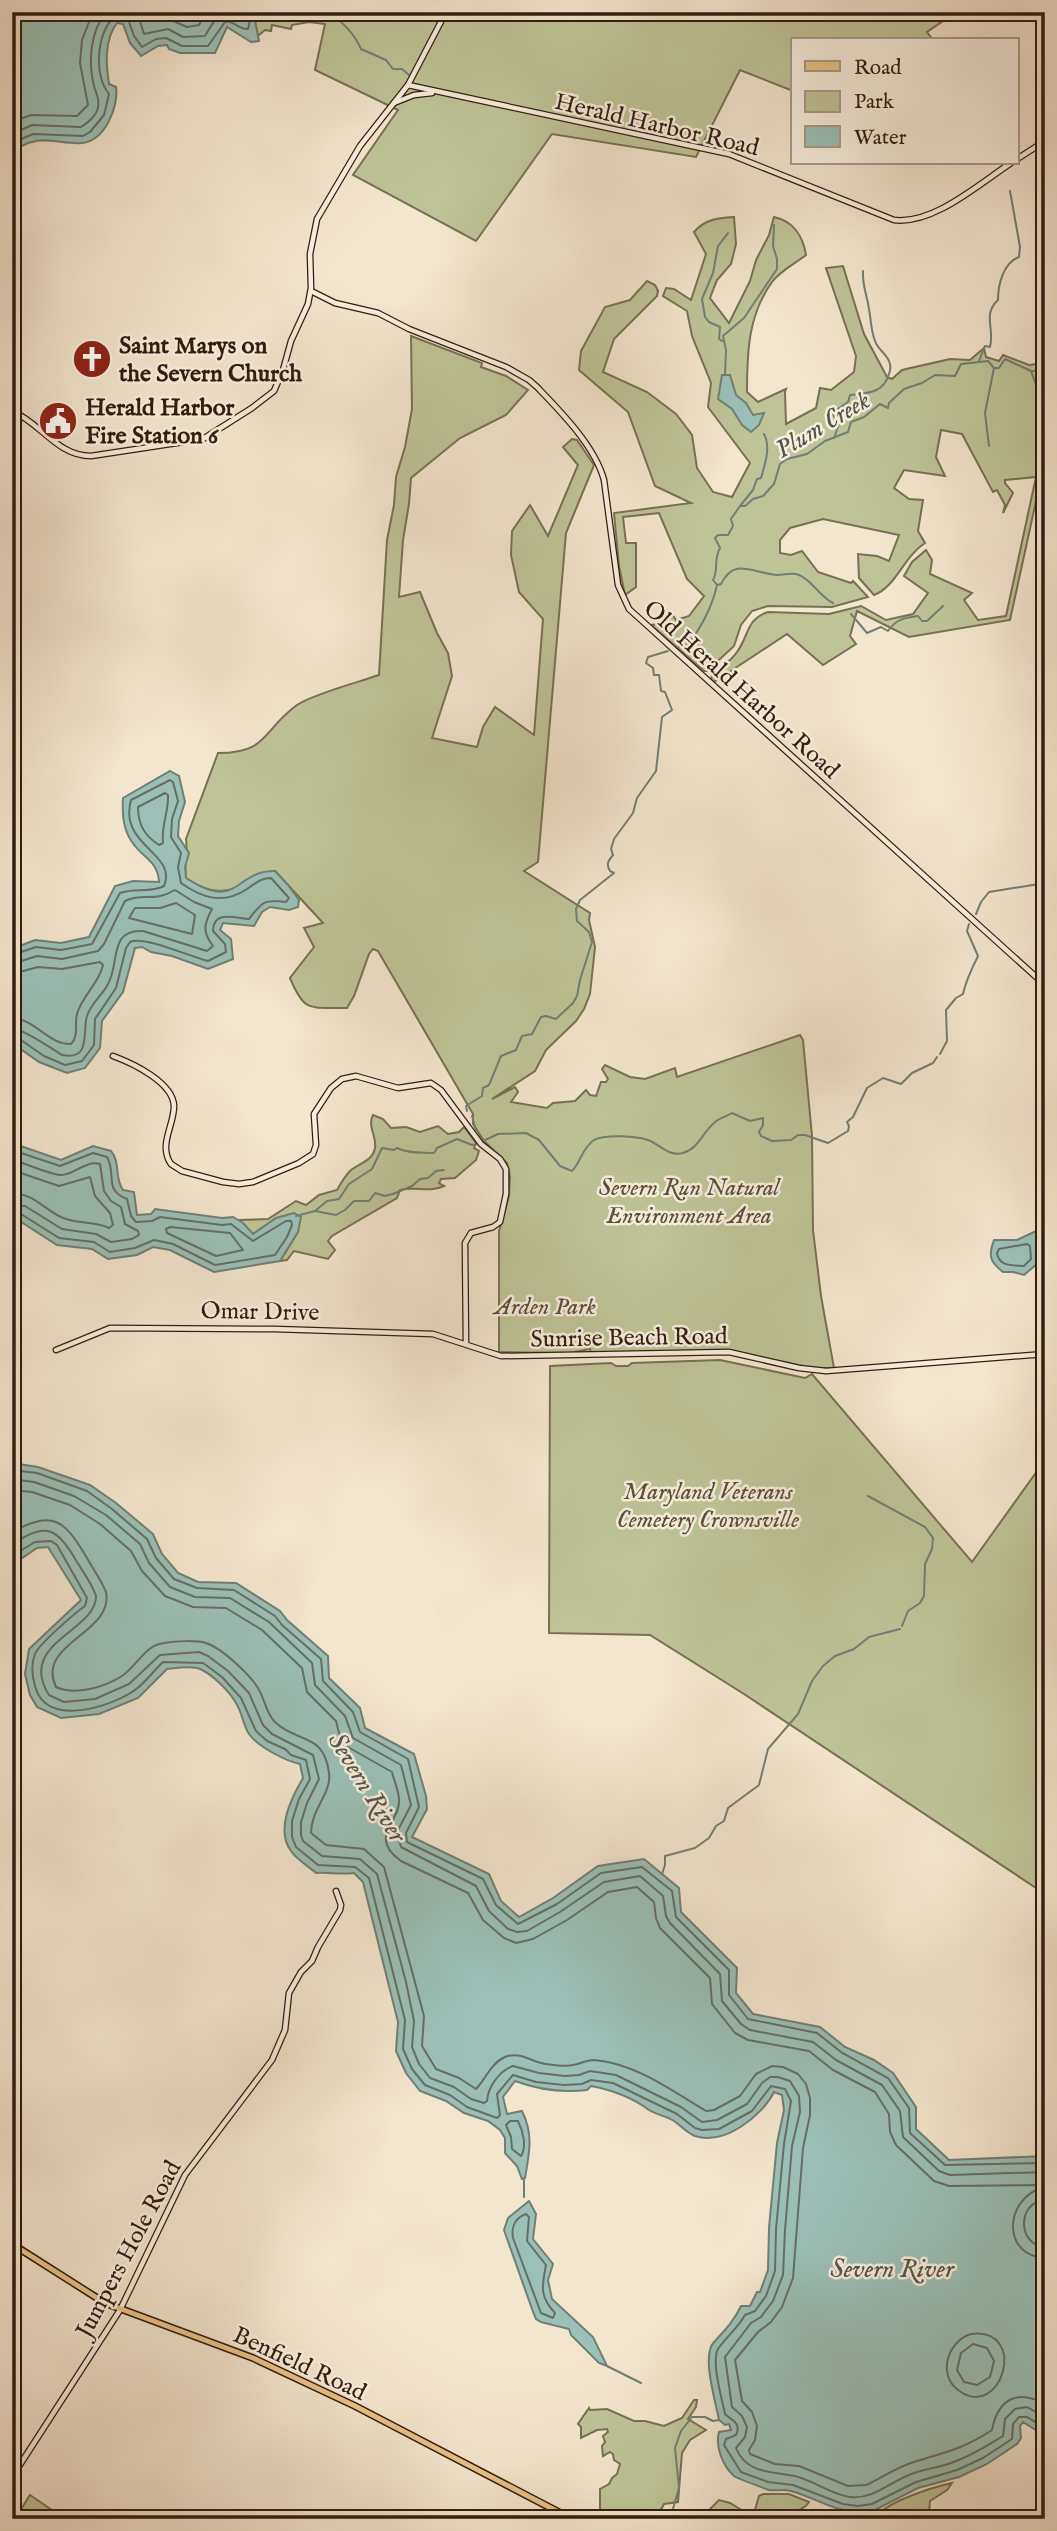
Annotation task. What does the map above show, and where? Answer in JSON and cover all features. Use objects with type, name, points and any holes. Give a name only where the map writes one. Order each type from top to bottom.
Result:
[{"type":"main road","name":"Benfield Road","points":[[12,2244],[87,2293],[120,2309],[253,2358],[355,2406],[572,2519]]},
{"type":"street","points":[[12,411],[68,452],[91,456],[203,439],[253,408],[274,391],[291,341],[308,304],[311,291],[310,254],[317,219],[357,152],[408,85],[446,12]]},
{"type":"street","name":"Herald Harbor Road","points":[[408,85],[729,154],[894,220],[911,221],[929,215],[1009,164]]},
{"type":"street","name":"Herald Harbor Road","points":[[393,104],[414,95],[439,93]]},
{"type":"street","points":[[1018,158],[1045,141]]},
{"type":"street","name":"Old Herald Harbor Road","points":[[311,291],[335,303],[378,313],[409,329],[506,367],[537,387],[591,450],[599,464],[604,480],[618,585],[629,609],[1045,985]]},
{"type":"street","points":[[113,1056],[141,1068],[171,1095],[174,1108],[166,1148],[171,1164],[182,1171],[230,1184],[253,1182],[312,1156],[316,1148],[314,1114],[331,1088],[342,1079],[356,1076],[398,1088],[434,1084],[445,1094],[481,1144],[500,1159],[506,1169],[506,1194],[499,1222],[493,1227],[469,1235],[465,1243],[466,1344]]},
{"type":"street","name":"Omar Drive","points":[[56,1350],[105,1329],[165,1327],[433,1334],[466,1344]]},
{"type":"street","name":"Sunrise Beach Road","points":[[466,1344],[501,1356],[729,1352],[799,1368],[826,1371],[1045,1353]]},
{"type":"street","name":"Jumpers Hole Road","points":[[12,2477],[120,2309],[182,2181],[259,2079],[279,2046],[285,2030],[289,1993],[300,1972],[312,1961],[340,1910],[336,1891]]},
{"type":"green space","points":[[259,12],[950,12],[952,15],[927,32],[932,38],[791,38],[791,90],[740,70],[696,157],[552,134],[476,241],[353,175],[398,110],[315,70],[325,24],[309,22],[292,25],[291,29],[272,25],[271,31],[265,30],[258,36],[255,21]]},
{"type":"green space","points":[[734,217],[736,244],[731,264],[717,280],[710,298],[729,323],[750,281],[774,217],[792,226],[805,248],[806,255],[772,282],[758,308],[750,335],[747,392],[758,402],[786,389],[786,424],[816,408],[820,388],[831,390],[854,372],[856,356],[826,268],[843,266],[864,334],[887,377],[892,379],[902,370],[950,359],[970,360],[984,348],[986,357],[999,361],[1003,355],[1029,365],[1045,363],[1045,460],[1010,620],[909,637],[857,611],[850,636],[856,644],[823,665],[787,634],[714,682],[711,679],[737,652],[756,619],[768,612],[829,614],[861,606],[886,620],[913,614],[928,593],[904,576],[912,562],[926,550],[932,560],[930,574],[972,593],[964,600],[978,620],[1006,616],[1036,477],[1005,480],[1013,493],[1003,513],[1005,505],[997,490],[993,492],[962,434],[941,430],[936,457],[945,476],[904,470],[894,488],[909,499],[923,500],[918,531],[925,543],[911,555],[882,591],[874,595],[859,578],[858,554],[877,556],[889,561],[899,535],[823,519],[790,528],[780,540],[780,553],[791,555],[802,551],[818,572],[851,583],[853,581],[868,597],[832,607],[768,606],[752,611],[741,625],[734,646],[704,671],[651,625],[659,624],[663,610],[670,611],[676,620],[689,616],[704,596],[687,579],[659,513],[623,517],[626,543],[636,543],[636,587],[625,595],[614,513],[691,503],[655,486],[628,412],[579,370],[581,351],[605,307],[630,300],[647,281],[655,285],[657,296],[614,339],[603,372],[647,392],[676,414],[692,435],[697,468],[713,492],[732,497],[750,463],[708,407],[711,383],[692,336],[687,311],[663,296],[666,288],[674,289],[691,300],[706,254],[694,232],[707,222]]},
{"type":"green space","points":[[411,336],[482,363],[481,367],[506,376],[528,390],[506,415],[460,438],[411,478],[399,597],[420,592],[448,653],[452,676],[432,738],[477,747],[483,727],[495,707],[534,735],[543,619],[519,592],[511,555],[512,531],[530,505],[548,536],[578,465],[563,447],[572,439],[577,440],[594,465],[566,533],[538,862],[524,871],[590,913],[595,947],[590,994],[576,1021],[546,1050],[535,1071],[492,1099],[515,1087],[518,1092],[511,1102],[547,1108],[553,1103],[575,1101],[586,1090],[590,1095],[596,1096],[601,1082],[608,1079],[602,1069],[605,1065],[630,1077],[645,1079],[675,1068],[677,1077],[800,1035],[803,1040],[812,1136],[813,1230],[834,1368],[812,1368],[728,1350],[591,1353],[590,1349],[570,1353],[499,1352],[499,1231],[509,1196],[510,1177],[507,1163],[484,1141],[473,1124],[473,1114],[378,951],[373,949],[369,954],[347,1008],[310,1006],[300,998],[290,978],[314,947],[304,928],[323,923],[275,871],[230,890],[221,891],[199,886],[186,878],[186,839],[218,753],[235,752],[256,744],[286,714],[304,701],[379,675],[387,540],[396,477],[412,409]]},
{"type":"green space","points":[[373,1115],[383,1119],[391,1128],[406,1127],[420,1132],[438,1126],[448,1134],[459,1132],[464,1127],[476,1143],[474,1148],[479,1151],[476,1160],[455,1178],[441,1179],[439,1183],[444,1186],[400,1190],[397,1198],[332,1236],[328,1241],[335,1250],[328,1259],[294,1251],[287,1260],[280,1261],[298,1232],[259,1231],[253,1234],[239,1220],[268,1219],[296,1201],[306,1205],[319,1195],[337,1190],[350,1171],[369,1159],[374,1152],[371,1123]]},
{"type":"green space","name":"Maryland Veterans Cemetery Crownsville","points":[[720,1360],[805,1378],[812,1374],[972,1562],[1045,1460],[1045,1894],[744,1694],[650,1635],[549,1633],[550,1366],[611,1363],[628,1366],[632,1363]]},
{"type":"green space","points":[[694,2400],[697,2400],[696,2407],[688,2419],[706,2430],[690,2440],[682,2453],[678,2502],[664,2504],[656,2519],[619,2519],[603,2515],[600,2509],[600,2489],[609,2484],[617,2474],[620,2464],[610,2452],[603,2456],[603,2436],[608,2432],[607,2429],[597,2430],[581,2438],[581,2427],[578,2424],[589,2408],[607,2409],[634,2421],[664,2426],[682,2418]]},
{"type":"green space","points":[[952,2483],[947,2490],[930,2501],[929,2512],[933,2515],[917,2515],[908,2519],[875,2519],[887,2507],[897,2502]]},
{"type":"green space","points":[[789,2494],[809,2502],[787,2519],[707,2519],[710,2509],[719,2500],[730,2503],[753,2517],[759,2496]]},
{"type":"green space","points":[[30,2495],[65,2519],[15,2519]]},
{"type":"water","points":[[12,12],[259,12],[255,21],[259,41],[251,42],[227,27],[215,53],[180,53],[169,49],[167,45],[158,46],[141,56],[130,43],[123,24],[117,23],[108,44],[107,60],[109,84],[116,87],[116,95],[113,113],[104,129],[90,141],[82,143],[38,141],[12,151]]},
{"type":"water","points":[[722,375],[730,375],[736,395],[746,403],[753,415],[764,413],[759,425],[751,432],[742,425],[732,409],[718,399]]},
{"type":"water","points":[[170,771],[179,776],[185,802],[178,836],[189,853],[185,867],[186,878],[216,892],[227,891],[262,872],[275,871],[299,900],[298,907],[289,910],[270,907],[262,912],[254,926],[223,923],[220,930],[231,939],[233,959],[208,969],[142,947],[135,948],[123,992],[102,1021],[100,1048],[85,1068],[67,1073],[39,1062],[12,1043],[12,949],[35,940],[61,943],[89,937],[115,886],[133,881],[159,882],[154,865],[128,835],[123,817],[123,798]]},
{"type":"water","points":[[12,1143],[61,1160],[93,1146],[111,1151],[116,1160],[120,1185],[123,1190],[134,1192],[137,1215],[151,1214],[155,1209],[222,1218],[233,1217],[253,1234],[276,1218],[294,1213],[301,1217],[298,1232],[280,1261],[214,1272],[170,1250],[153,1247],[137,1255],[108,1259],[92,1249],[57,1245],[18,1220],[12,1225]]},
{"type":"water","points":[[1036,1231],[1038,1263],[1024,1275],[1003,1272],[995,1265],[991,1258],[994,1240],[1017,1240]]},
{"type":"water","name":"Severn River","points":[[12,1463],[38,1467],[90,1485],[153,1534],[162,1554],[178,1573],[198,1582],[236,1583],[280,1611],[328,1656],[329,1678],[360,1708],[365,1728],[414,1754],[427,1809],[412,1837],[489,1874],[501,1901],[519,1917],[553,1898],[598,1866],[644,1859],[679,1888],[681,1912],[737,1968],[736,1993],[753,2014],[820,2027],[845,2047],[874,2060],[893,2073],[916,2107],[916,2129],[949,2160],[1045,2156],[1045,2210],[1040,2219],[1040,2229],[1045,2234],[1045,2436],[1023,2422],[1020,2426],[1021,2438],[1017,2444],[987,2464],[959,2477],[918,2488],[873,2511],[839,2509],[791,2491],[769,2490],[734,2476],[723,2462],[719,2450],[719,2432],[731,2430],[729,2424],[725,2425],[719,2420],[710,2380],[710,2349],[741,2306],[750,2306],[757,2292],[760,2292],[768,2270],[777,2143],[784,2110],[782,2095],[774,2092],[761,2110],[741,2127],[718,2137],[706,2138],[692,2135],[671,2119],[607,2090],[591,2086],[587,2090],[550,2090],[515,2081],[503,2097],[507,2114],[522,2111],[528,2128],[529,2153],[525,2178],[522,2179],[517,2166],[505,2153],[505,2138],[500,2130],[488,2121],[464,2113],[446,2101],[420,2091],[406,2073],[396,2051],[398,2022],[363,1882],[354,1873],[316,1873],[291,1851],[286,1842],[285,1823],[290,1804],[303,1778],[300,1764],[273,1753],[253,1739],[236,1703],[220,1684],[205,1671],[197,1668],[167,1669],[138,1698],[99,1714],[61,1718],[37,1707],[30,1695],[25,1674],[29,1649],[81,1600],[48,1547],[37,1548],[12,1565]]},
{"type":"water","points":[[529,2201],[536,2214],[533,2239],[553,2264],[548,2280],[552,2299],[593,2337],[607,2366],[599,2363],[571,2335],[569,2329],[536,2319],[504,2230],[508,2218]]},
{"type":"waterway","points":[[327,12],[347,28],[361,49],[386,60],[393,69],[402,69],[409,75]]},
{"type":"waterway","points":[[979,361],[985,346],[990,347],[990,316],[998,300],[1002,275],[1009,264],[1019,257],[1020,247],[1010,191]]},
{"type":"waterway","points":[[725,375],[726,350],[723,336],[744,318],[777,269],[773,246],[774,225]]},
{"type":"waterway","points":[[722,341],[719,339],[720,327],[705,317],[702,299],[713,273],[718,246],[728,233]]},
{"type":"waterway","points":[[834,438],[839,424],[832,413],[848,402],[850,395],[879,389],[890,370],[889,361],[877,346],[874,337],[863,271]]},
{"type":"waterway","name":"Plum Creek","points":[[676,648],[688,645],[702,624],[712,601],[717,585],[713,580],[720,548],[715,538],[718,535],[728,535],[733,526],[731,519],[740,506],[763,496],[774,484],[780,464],[787,459],[807,454],[825,441],[848,432],[851,422],[864,417],[880,404],[888,408],[889,403],[904,389],[935,375],[955,376],[961,364],[988,361],[994,368],[999,368],[1005,359],[1031,371],[1045,371]]},
{"type":"waterway","points":[[989,446],[985,413],[994,368]]},
{"type":"waterway","points":[[1031,371],[1045,409]]},
{"type":"waterway","points":[[740,506],[753,490],[757,479],[761,478],[767,450],[764,434]]},
{"type":"waterway","points":[[717,585],[732,571],[739,569],[778,575],[796,574],[804,577],[833,603]]},
{"type":"waterway","points":[[851,614],[867,633],[881,627],[888,631],[897,622],[918,616],[922,621],[927,621],[943,606]]},
{"type":"waterway","name":"Plum Creek","points":[[467,1111],[466,1106],[482,1096],[483,1088],[489,1085],[501,1056],[516,1050],[522,1036],[532,1034],[541,1017],[556,1019],[577,996],[592,942],[589,932],[577,921],[576,909],[580,900],[614,873],[610,871],[608,864],[613,855],[611,849],[614,839],[633,813],[637,798],[656,771],[662,717],[672,710],[665,692],[661,691],[659,675],[654,675],[653,668],[646,663],[648,657],[668,651]]},
{"type":"waterway","points":[[976,914],[989,892],[1045,883]]},
{"type":"waterway","points":[[940,1054],[947,1041],[946,1010],[963,994],[978,956],[967,931],[969,924]]},
{"type":"waterway","points":[[483,1141],[498,1134],[526,1133],[539,1140],[560,1166],[572,1171],[587,1147],[599,1138],[621,1136],[643,1139],[678,1154],[688,1151],[716,1121],[732,1113],[750,1121],[763,1118],[759,1132],[761,1136],[772,1141],[791,1140],[798,1135],[805,1135],[828,1143],[848,1131],[847,1122],[853,1117],[867,1088],[883,1078],[901,1084],[912,1073],[933,1063],[937,1057]]},
{"type":"waterway","name":"Plum Creek","points":[[472,1116],[476,1130]]},
{"type":"waterway","points":[[296,1216],[315,1211],[327,1201],[339,1199],[349,1184],[372,1169],[382,1148],[434,1153],[437,1148],[457,1139],[472,1145],[478,1144]]},
{"type":"waterway","points":[[315,1211],[336,1215],[354,1201],[369,1201],[375,1193],[385,1196],[393,1194],[412,1186],[420,1179],[428,1178],[436,1171],[444,1170]]},
{"type":"waterway","points":[[868,1496],[925,1527],[933,1538],[932,1549],[925,1564],[924,1596],[920,1603],[908,1611],[902,1626]]},
{"type":"waterway","points":[[662,1874],[665,1856],[695,1848],[709,1838],[716,1826],[724,1821],[728,1808],[759,1785],[768,1749],[798,1714],[812,1681],[823,1666],[835,1656],[854,1649],[869,1637],[900,1629]]},
{"type":"waterway","points":[[524,2180],[524,2197]]},
{"type":"waterway","points":[[607,2366],[641,2383]]},
{"type":"waterway","points":[[670,2519],[679,2488],[675,2448],[681,2431],[692,2417],[719,2420]]},
{"type":"place","name":"Saint Marys on the Severn Church","points":[[92,359]]},
{"type":"place","name":"Herald Harbor Fire Station 6","points":[[58,421]]},
{"type":"park label","name":"Severn Run Natural Environment Area","points":[[689,1201]]},
{"type":"park label","name":"Arden Park","points":[[545,1306]]}]
